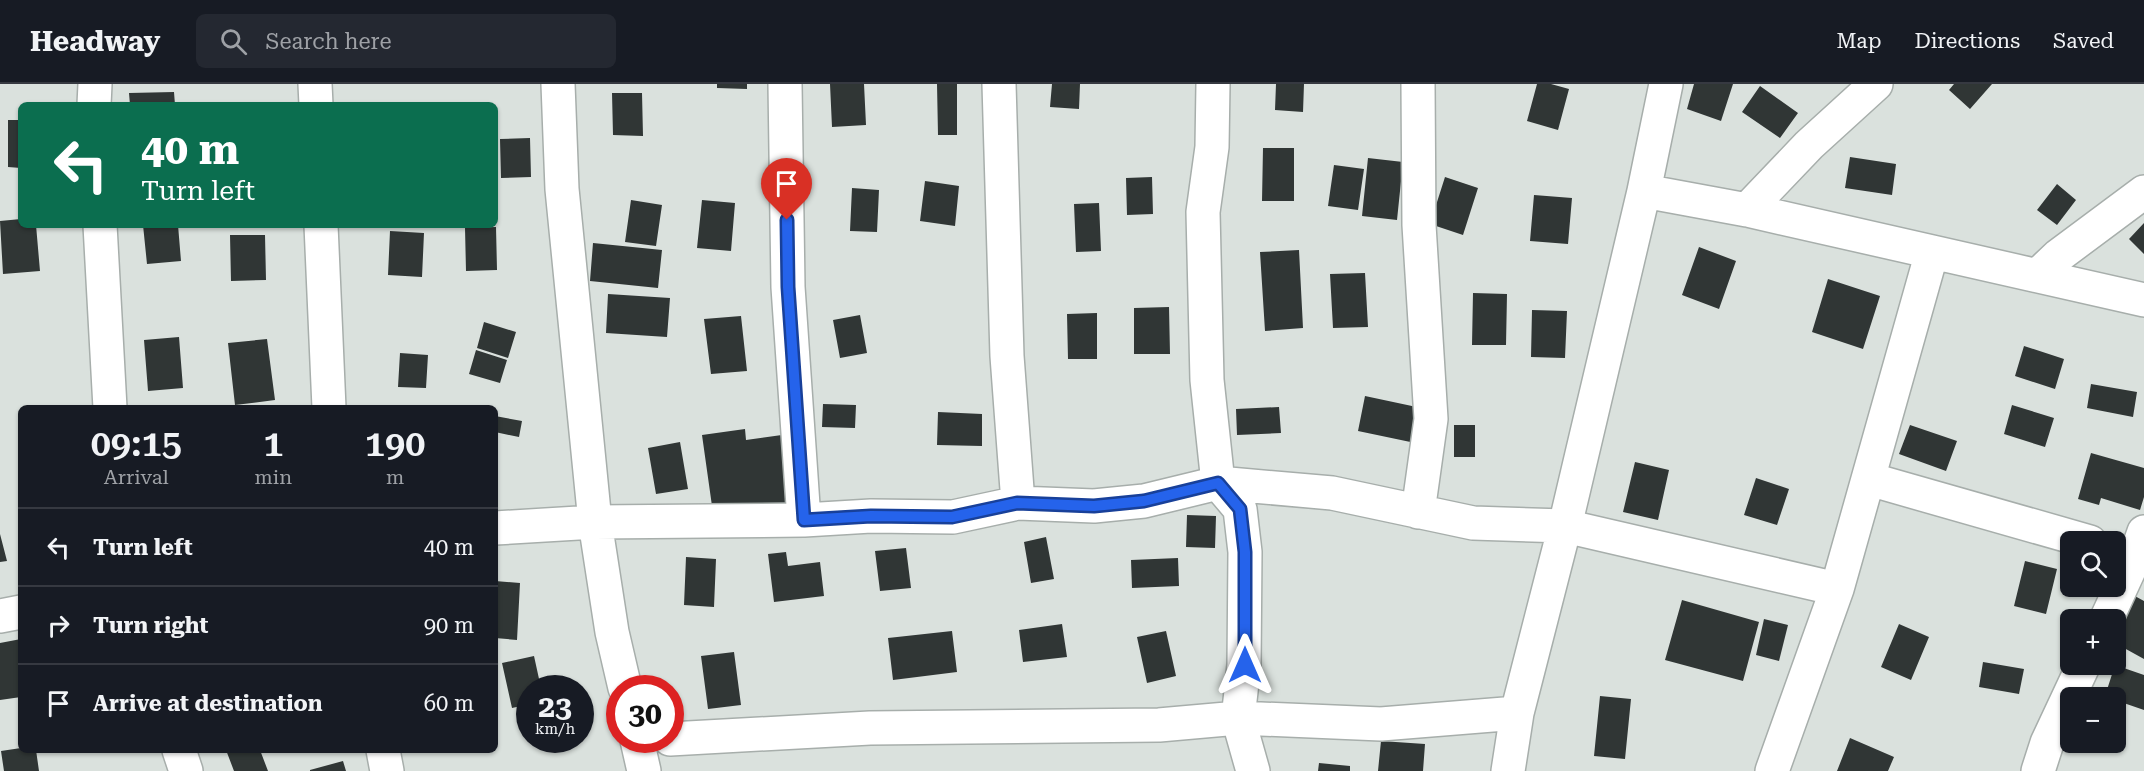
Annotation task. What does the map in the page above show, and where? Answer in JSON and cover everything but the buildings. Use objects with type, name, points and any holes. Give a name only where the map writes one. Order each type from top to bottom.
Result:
[{"type":"street","points":[[94,102],[95,84]]},
{"type":"street","points":[[315,84],[316,102]]},
{"type":"street","points":[[558,84],[562,189],[595,522],[612,632],[622,675]]},
{"type":"street","points":[[785,84],[788,287],[804,520]]},
{"type":"street","points":[[999,84],[1007,356],[1017,503]]},
{"type":"street","points":[[1213,84],[1212,147],[1203,212],[1207,380],[1218,483],[1240,509],[1245,552],[1245,665],[1238,718],[1253,771]]},
{"type":"street","points":[[1418,84],[1419,225],[1431,419],[1418,512]]},
{"type":"street","points":[[1508,771],[1517,713],[1565,526],[1644,191],[1666,84]]},
{"type":"street","points":[[1747,210],[1809,145],[1876,84]]},
{"type":"street","points":[[1644,191],[1747,210],[2144,300]]},
{"type":"street","points":[[2038,275],[2058,256],[2144,192]]},
{"type":"street","points":[[100,228],[110,405]]},
{"type":"street","points":[[321,228],[329,405]]},
{"type":"street","points":[[1772,771],[1838,589],[1932,252]]},
{"type":"street","points":[[1869,478],[2060,533]]},
{"type":"street","points":[[498,528],[595,522],[804,520],[871,516],[952,517],[1017,503],[1104,505],[1144,501],[1218,483],[1332,493],[1473,523],[1565,526],[1838,589]]},
{"type":"street","points":[[2110,609],[2135,548]]},
{"type":"street","points":[[0,616],[18,613]]},
{"type":"street","points":[[2037,771],[2047,743],[2079,675]]},
{"type":"street","points":[[684,743],[870,728],[1159,725],[1238,718],[1381,724],[1517,713]]},
{"type":"street","points":[[180,753],[186,771]]},
{"type":"street","points":[[384,753],[387,771]]},
{"type":"route","points":[[787,220],[788,287],[804,520],[871,516],[952,517],[1017,503],[1094,506],[1144,501],[1218,483],[1240,509],[1245,552],[1245,665]]}]
